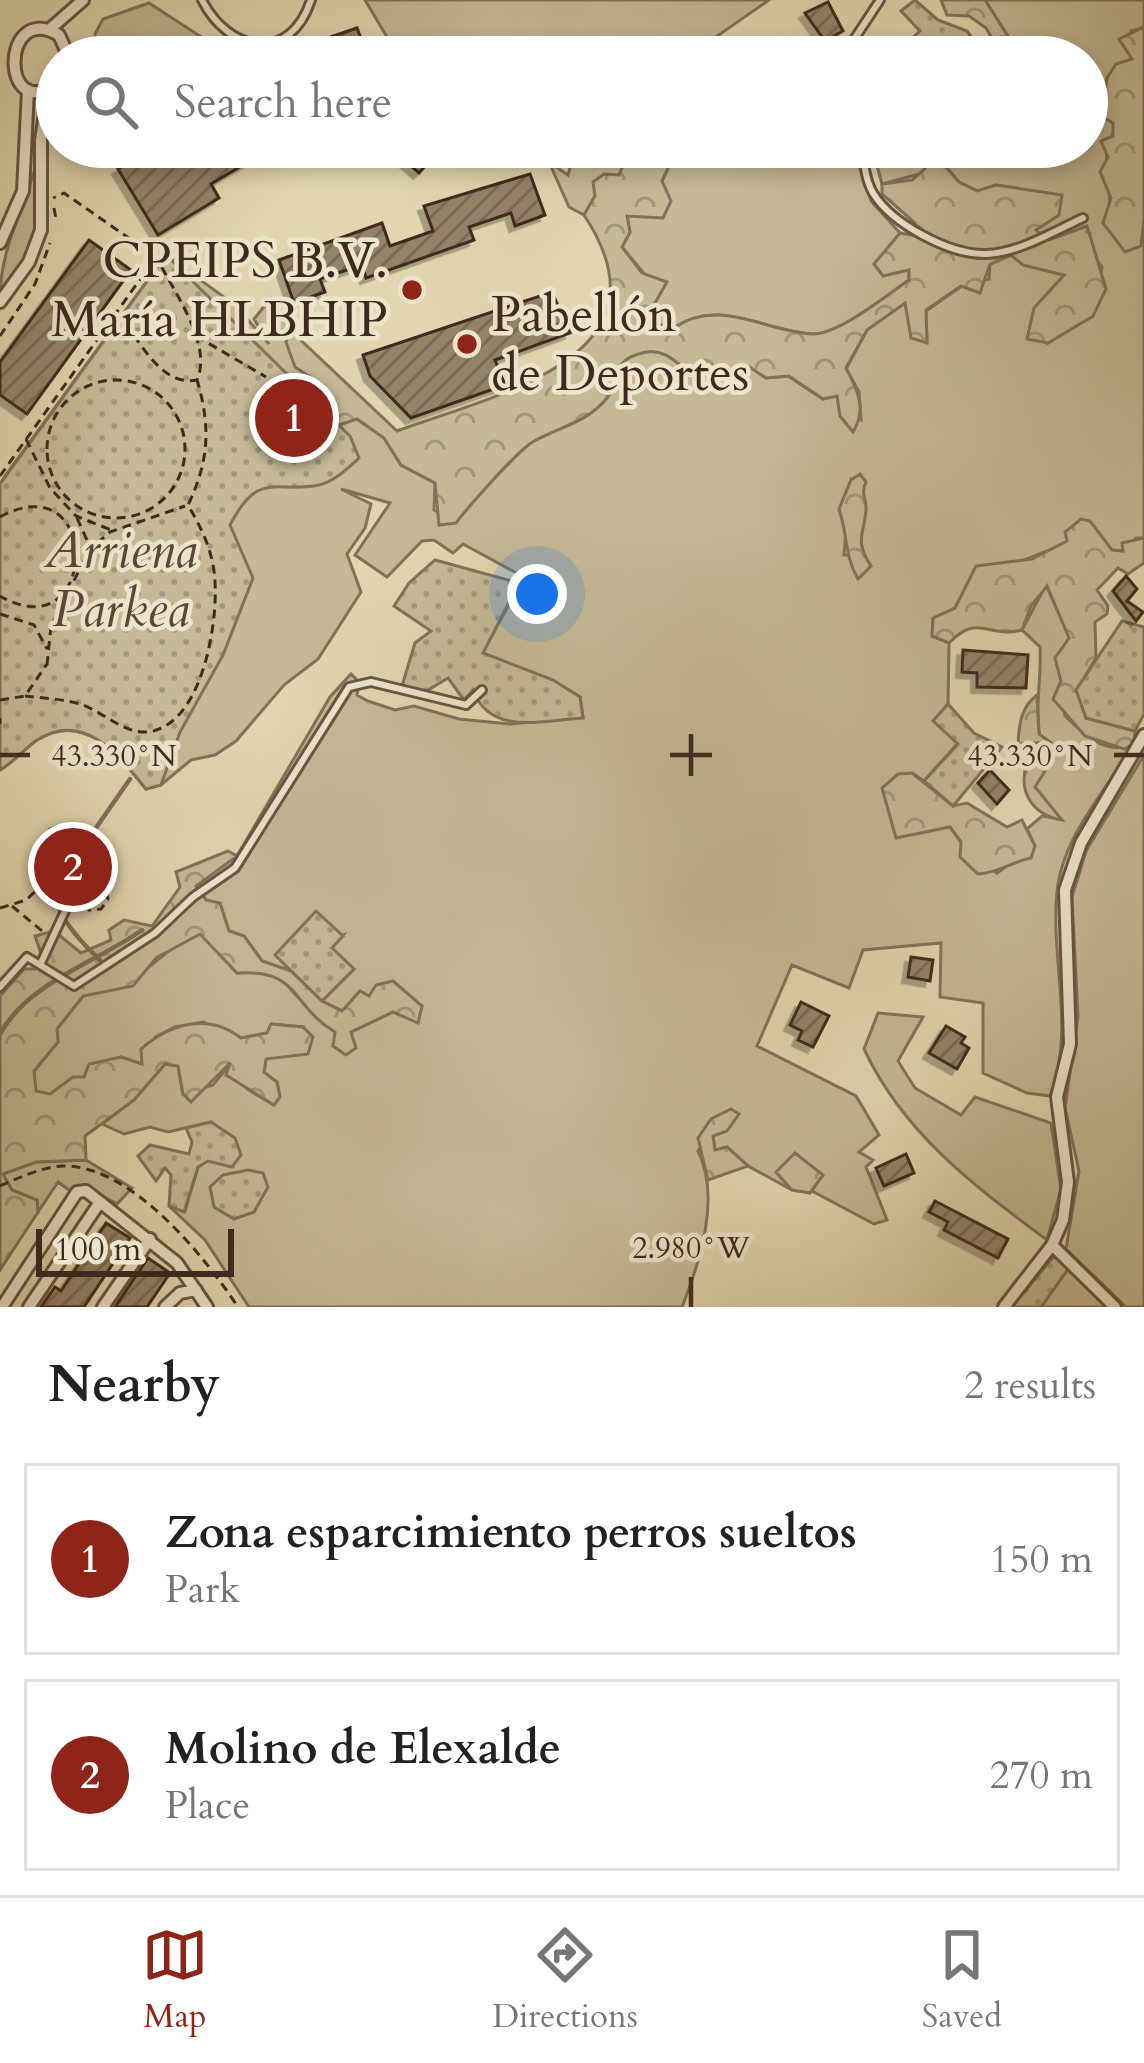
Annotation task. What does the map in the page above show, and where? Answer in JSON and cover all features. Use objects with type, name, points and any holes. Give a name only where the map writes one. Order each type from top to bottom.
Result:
[{"type":"street","points":[[36,89],[28,90],[10,79],[2,58],[18,31],[50,28],[83,0]]},
{"type":"street","points":[[50,28],[58,36]]},
{"type":"street","points":[[0,243],[23,190],[28,90]]},
{"type":"street","points":[[0,302],[37,246],[43,168]]},
{"type":"street","points":[[1004,1307],[1052,1245],[1063,1220],[1068,1182],[1057,1113],[1070,1045],[1065,890],[1081,843],[1144,735]]},
{"type":"street","points":[[2,1307],[77,1192],[86,1191],[150,1239],[206,1307]]},
{"type":"street","points":[[29,1307],[100,1202]]},
{"type":"street","points":[[103,1307],[150,1239]]},
{"type":"street","points":[[1052,1245],[1115,1307]]},
{"type":"street","points":[[165,1307],[171,1298],[196,1290]]},
{"type":"lane","points":[[202,0],[228,36]]},
{"type":"lane","points":[[285,36],[300,25],[311,0]]},
{"type":"lane","points":[[856,36],[880,0]]},
{"type":"lane","points":[[867,168],[874,194],[902,222],[958,249],[986,254],[1017,247],[1083,218]]},
{"type":"lane","points":[[0,987],[27,957],[74,986],[154,933],[236,868],[349,687],[371,682],[466,705],[482,690]]},
{"type":"lane","points":[[40,965],[70,898]]},
{"type":"path","points":[[25,696],[47,665],[51,626],[90,549],[114,531],[188,505],[204,473],[208,439],[197,380],[204,366],[156,256],[64,193],[52,197],[56,219]]},
{"type":"path","points":[[0,336],[35,284],[51,237]]},
{"type":"path","points":[[0,476],[156,256]]},
{"type":"path","points":[[115,312],[164,374],[181,383],[197,380]]},
{"type":"path","points":[[194,335],[266,377]]},
{"type":"path","points":[[105,380],[144,385],[160,395],[182,425],[186,443],[180,479],[170,494],[140,515],[122,518],[86,512],[71,501],[49,469],[47,449],[49,430],[70,397],[105,380]]},
{"type":"path","points":[[25,437],[50,488],[76,516],[90,549]]},
{"type":"path","points":[[0,700],[25,696],[77,703],[146,733],[176,717],[200,675],[216,617],[213,562],[188,505]]},
{"type":"path","points":[[0,517],[28,507],[50,512],[70,529],[79,560],[75,577],[55,599],[26,606],[0,596]]},
{"type":"path","points":[[76,516],[114,531]]},
{"type":"path","points":[[0,614],[34,625],[47,651],[47,665]]},
{"type":"path","points":[[0,908],[39,888],[46,831],[60,825],[95,837],[108,899],[101,909],[89,910],[77,891],[70,898]]},
{"type":"path","points":[[11,905],[53,940]]},
{"type":"green space","points":[[365,0],[769,0],[717,36],[386,36]]},
{"type":"green space","points":[[915,0],[938,20],[971,36],[915,36],[920,31],[901,11]]},
{"type":"green space","points":[[941,0],[985,0],[1008,36],[991,36],[969,16],[947,15]]},
{"type":"green space","points":[[985,0],[1144,0],[1144,27],[1131,31],[1128,75],[1108,151],[1108,36],[1008,36]]},
{"type":"green space","points":[[149,3],[200,36],[95,36],[103,19]]},
{"type":"green space","points":[[1144,27],[1144,219],[1141,246],[1125,252],[1103,223],[1111,198],[1100,172],[1108,168],[1108,138],[1113,136],[1113,123],[1108,120],[1108,76],[1116,64],[1132,59],[1119,39]]},
{"type":"green space","points":[[552,168],[568,175],[570,168],[622,168],[584,215],[569,207]]},
{"type":"green space","points":[[622,168],[668,168],[662,181],[671,201],[663,218],[627,216],[630,232],[622,247],[642,273],[667,282],[652,308],[655,324],[674,328],[691,319],[725,315],[812,334],[848,322],[909,280],[909,270],[883,276],[874,264],[900,233],[916,236],[915,223],[882,194],[882,184],[912,180],[926,168],[947,168],[959,182],[977,191],[996,185],[1062,195],[1059,215],[1036,230],[1049,240],[1087,226],[1106,289],[1093,316],[1048,343],[1027,339],[1034,308],[1064,275],[1023,265],[1011,255],[990,264],[980,293],[961,286],[926,310],[927,343],[911,338],[905,303],[867,330],[846,368],[859,400],[860,416],[853,432],[840,416],[837,396],[823,399],[789,376],[766,378],[748,366],[695,376],[660,353],[634,355],[621,365],[599,406],[527,446],[456,523],[439,525],[435,483],[401,465],[384,438],[357,419],[339,425],[323,412],[324,386],[295,367],[286,342],[290,330],[397,431],[524,385],[563,363],[592,337],[608,304],[607,264],[584,215],[595,196],[593,182],[604,174],[619,175]]},
{"type":"green space","points":[[668,168],[862,168],[871,201],[900,233],[892,244],[909,270],[909,280],[823,333],[794,332],[725,315],[691,319],[674,328],[654,323],[652,308],[660,293],[622,247],[630,232],[627,215],[662,181]]},
{"type":"green space","points":[[878,168],[942,168],[882,184]]},
{"type":"green space","points":[[947,168],[1106,168],[1110,212],[1140,231],[1144,219],[1144,538],[1136,538],[1123,551],[1112,550],[1095,532],[973,580],[955,608],[933,619],[932,636],[949,643],[948,704],[934,721],[958,743],[924,781],[912,773],[961,842],[997,873],[1035,846],[1027,829],[1042,816],[1060,819],[1035,787],[1037,756],[1029,757],[1027,747],[1042,746],[1040,647],[1022,630],[1046,585],[1070,638],[1061,681],[1065,716],[1105,746],[1134,744],[1076,833],[1061,872],[1056,918],[1061,1046],[1050,1096],[1027,1093],[983,1073],[983,1003],[940,997],[941,943],[863,950],[849,988],[792,965],[757,1046],[856,1096],[879,1135],[859,1152],[873,1160],[866,1167],[887,1220],[874,1224],[776,1172],[792,1190],[748,1166],[727,1147],[715,1151],[713,1136],[731,1109],[698,1151],[705,1169],[708,1209],[701,1250],[682,1307],[249,1307],[205,1240],[169,1206],[185,1211],[198,1167],[207,1160],[232,1166],[211,1122],[168,1132],[150,1127],[124,1134],[102,1124],[134,1100],[165,1064],[178,1066],[183,1094],[213,1085],[233,1061],[247,1089],[274,1105],[280,1097],[277,1082],[264,1073],[266,1059],[302,1027],[272,1024],[267,1033],[241,1038],[203,1022],[175,1027],[155,1037],[142,1064],[121,1057],[50,1095],[35,1091],[34,1071],[58,1042],[57,1029],[83,996],[137,977],[177,944],[200,933],[237,973],[268,973],[282,979],[309,1007],[351,1032],[393,1012],[418,1022],[422,1006],[393,982],[343,1011],[322,1001],[354,969],[331,948],[343,935],[276,955],[291,971],[262,961],[244,936],[229,931],[220,904],[206,900],[196,885],[237,856],[330,697],[351,674],[359,682],[357,695],[368,701],[395,710],[414,706],[459,719],[511,724],[583,717],[580,697],[553,680],[482,654],[524,577],[463,544],[453,553],[434,540],[422,541],[387,577],[355,555],[390,503],[341,489],[371,504],[365,528],[347,554],[361,592],[318,659],[284,685],[236,741],[215,755],[191,760],[161,785],[146,789],[112,751],[70,730],[37,740],[0,770],[0,484],[166,255],[235,305],[269,344],[254,319],[271,298],[290,330],[286,342],[308,378],[324,385],[327,398],[384,438],[401,465],[435,483],[434,510],[456,522],[527,446],[599,406],[611,391],[621,364],[634,355],[660,353],[695,376],[749,366],[766,378],[788,376],[823,399],[837,395],[861,419],[859,392],[846,369],[867,330],[906,302],[927,343],[926,311],[962,286],[989,279],[990,264],[1011,255],[1023,265],[1064,275],[1051,294],[1048,343],[1093,316],[1102,267],[1090,251],[1090,234],[1049,240],[1035,230],[1018,188],[996,185],[978,191],[959,182]],"holes":[[[851,480],[866,510],[859,527],[863,554],[844,555],[846,531],[839,510]]]},
{"type":"green space","points":[[34,172],[38,206],[32,238],[0,297],[7,250]]},
{"type":"green space","name":"Arriena Parkea","points":[[166,255],[350,436],[359,458],[325,483],[269,487],[250,496],[240,508],[230,525],[253,578],[223,655],[180,732],[161,785],[146,789],[112,751],[70,730],[37,740],[0,770],[0,484]]},
{"type":"green space","points":[[860,474],[866,482],[861,543],[871,566],[858,579],[839,509],[851,480]]},
{"type":"green space","points":[[1081,519],[1090,521],[1112,550],[1123,551],[1122,543],[1144,538],[1144,563],[1128,574],[1118,568],[1097,590],[1108,606],[1107,614],[1095,622],[1096,658],[1077,690],[1086,718],[1135,731],[1134,744],[1124,749],[1085,736],[1053,699],[1061,681],[1055,658],[1069,638],[1047,586],[1031,606],[1022,630],[968,629],[949,643],[932,636],[933,618],[955,608],[976,566],[1032,559],[1067,541],[1065,532]]},
{"type":"green space","points":[[435,560],[519,583],[483,653],[553,680],[580,697],[583,718],[505,720],[481,705],[473,690],[464,700],[448,678],[423,693],[402,686],[415,643],[431,631],[394,606],[409,583]]},
{"type":"green space","points":[[1122,621],[1144,627],[1144,714],[1135,731],[1086,718],[1076,690]]},
{"type":"green space","points":[[1037,695],[1039,734],[1050,742],[1018,744],[1022,716]]},
{"type":"green space","points":[[948,704],[974,733],[1002,747],[953,806],[924,781],[958,744],[933,721]]},
{"type":"green space","points":[[1144,755],[1144,1307],[1126,1307],[1066,1249],[1079,1171],[1065,1108],[1078,1017],[1072,897],[1086,851]]},
{"type":"green space","points":[[1037,756],[1047,768],[1035,787],[1062,820],[1034,806],[1025,789],[1029,757]]},
{"type":"green space","points":[[912,773],[953,806],[967,803],[1007,827],[1022,820],[1035,846],[1031,858],[978,874],[960,857],[961,842],[950,827],[896,838],[882,788],[898,774]]},
{"type":"green space","points":[[228,851],[237,856],[196,886],[206,900],[220,903],[229,931],[244,936],[262,961],[291,971],[322,1001],[342,1011],[360,991],[369,996],[376,985],[393,981],[422,1006],[418,1023],[393,1012],[351,1032],[356,1048],[346,1055],[333,1046],[335,1032],[284,983],[258,973],[237,973],[200,934],[156,958],[133,986],[83,996],[57,1029],[58,1042],[34,1071],[36,1091],[50,1094],[73,1077],[84,1077],[89,1064],[121,1057],[142,1064],[141,1049],[164,1033],[190,1024],[216,1025],[241,1038],[267,1033],[271,1024],[303,1027],[313,1037],[308,1054],[266,1059],[264,1072],[277,1082],[280,1097],[274,1105],[226,1075],[230,1063],[191,1102],[183,1094],[178,1066],[165,1064],[134,1100],[85,1136],[86,1160],[36,1162],[3,1174],[12,1190],[37,1200],[38,1212],[0,1270],[0,996],[24,969],[35,969],[43,959],[35,936],[54,931],[81,953],[111,940],[109,930],[124,920],[152,926],[180,887],[176,872]]},
{"type":"green space","points":[[316,911],[343,936],[332,948],[354,969],[322,1001],[275,955]]},
{"type":"green space","points":[[878,1013],[923,1017],[898,1061],[915,1088],[961,1115],[975,1097],[1051,1123],[1061,1189],[1047,1240],[967,1178],[899,1107],[864,1049]]},
{"type":"green space","points":[[731,1109],[739,1114],[727,1131],[713,1136],[715,1150],[727,1147],[748,1166],[708,1180],[698,1138],[711,1119]]},
{"type":"green space","points":[[211,1122],[235,1138],[241,1155],[232,1167],[208,1161],[198,1167],[184,1212],[169,1206],[171,1175],[165,1168],[156,1181],[138,1156],[150,1145],[189,1154],[192,1142],[186,1128]]},
{"type":"green space","points":[[795,1153],[823,1175],[810,1193],[792,1190],[776,1172]]},
{"type":"green space","points":[[86,1160],[132,1188],[117,1204],[83,1185],[69,1190],[58,1182],[38,1212],[37,1200],[12,1190],[2,1174],[36,1162]]},
{"type":"green space","points":[[248,1170],[263,1173],[268,1187],[254,1212],[234,1219],[214,1207],[210,1187],[223,1175]]},
{"type":"green space","points":[[1054,1256],[1068,1269],[1041,1307],[1012,1307]]},
{"type":"green space","points":[[1068,1269],[1106,1307],[1041,1307]]},
{"type":"building","points":[[828,2],[843,31],[821,36],[805,13]]},
{"type":"building","points":[[357,28],[360,36],[334,36]]},
{"type":"building","points":[[238,168],[211,184],[219,198],[158,235],[118,169]]},
{"type":"building","points":[[530,174],[545,215],[515,226],[511,213],[469,227],[474,240],[366,278],[362,265],[320,279],[325,292],[294,303],[279,260],[382,223],[390,246],[433,231],[424,206]]},
{"type":"building","points":[[89,240],[131,270],[27,414],[0,395],[0,362]]},
{"type":"building","name":"Pabellón de Deportes","points":[[552,292],[570,333],[495,360],[505,385],[411,418],[370,376],[363,355]]},
{"type":"building","points":[[1126,576],[1137,589],[1127,601],[1143,612],[1136,621],[1113,591]]},
{"type":"building","points":[[963,650],[1028,655],[1026,688],[977,687],[977,673],[962,672]]},
{"type":"building","points":[[990,770],[1009,790],[997,804],[978,783]]},
{"type":"building","points":[[911,957],[933,960],[930,981],[908,977]]},
{"type":"building","points":[[801,1002],[829,1016],[813,1047],[798,1040],[802,1031],[790,1025]]},
{"type":"building","points":[[946,1026],[965,1037],[961,1043],[969,1048],[957,1069],[929,1053]]},
{"type":"building","points":[[906,1154],[914,1173],[884,1186],[876,1168]]},
{"type":"building","points":[[935,1201],[1008,1239],[998,1258],[944,1230],[948,1222],[929,1212]]},
{"type":"building","points":[[106,1223],[130,1238],[84,1307],[41,1307],[55,1287],[61,1291]]},
{"type":"building","points":[[148,1258],[170,1273],[147,1307],[115,1307]]},
{"type":"waterway","points":[[91,835],[130,779]]},
{"type":"waterway","points":[[62,847],[53,880],[59,909],[100,960]]},
{"type":"waterway","points":[[0,1034],[12,1016],[45,987],[142,930]]},
{"type":"place","name":"CPEIPS B.V. María HLBHIP","points":[[412,290]]},
{"type":"place","name":"Pabellón de Deportes","points":[[467,344]]},
{"type":"place","name":"Zona esparcimiento perros sueltos","points":[[294,418]]},
{"type":"place","name":"Molino de Elexalde","points":[[73,867]]}]
